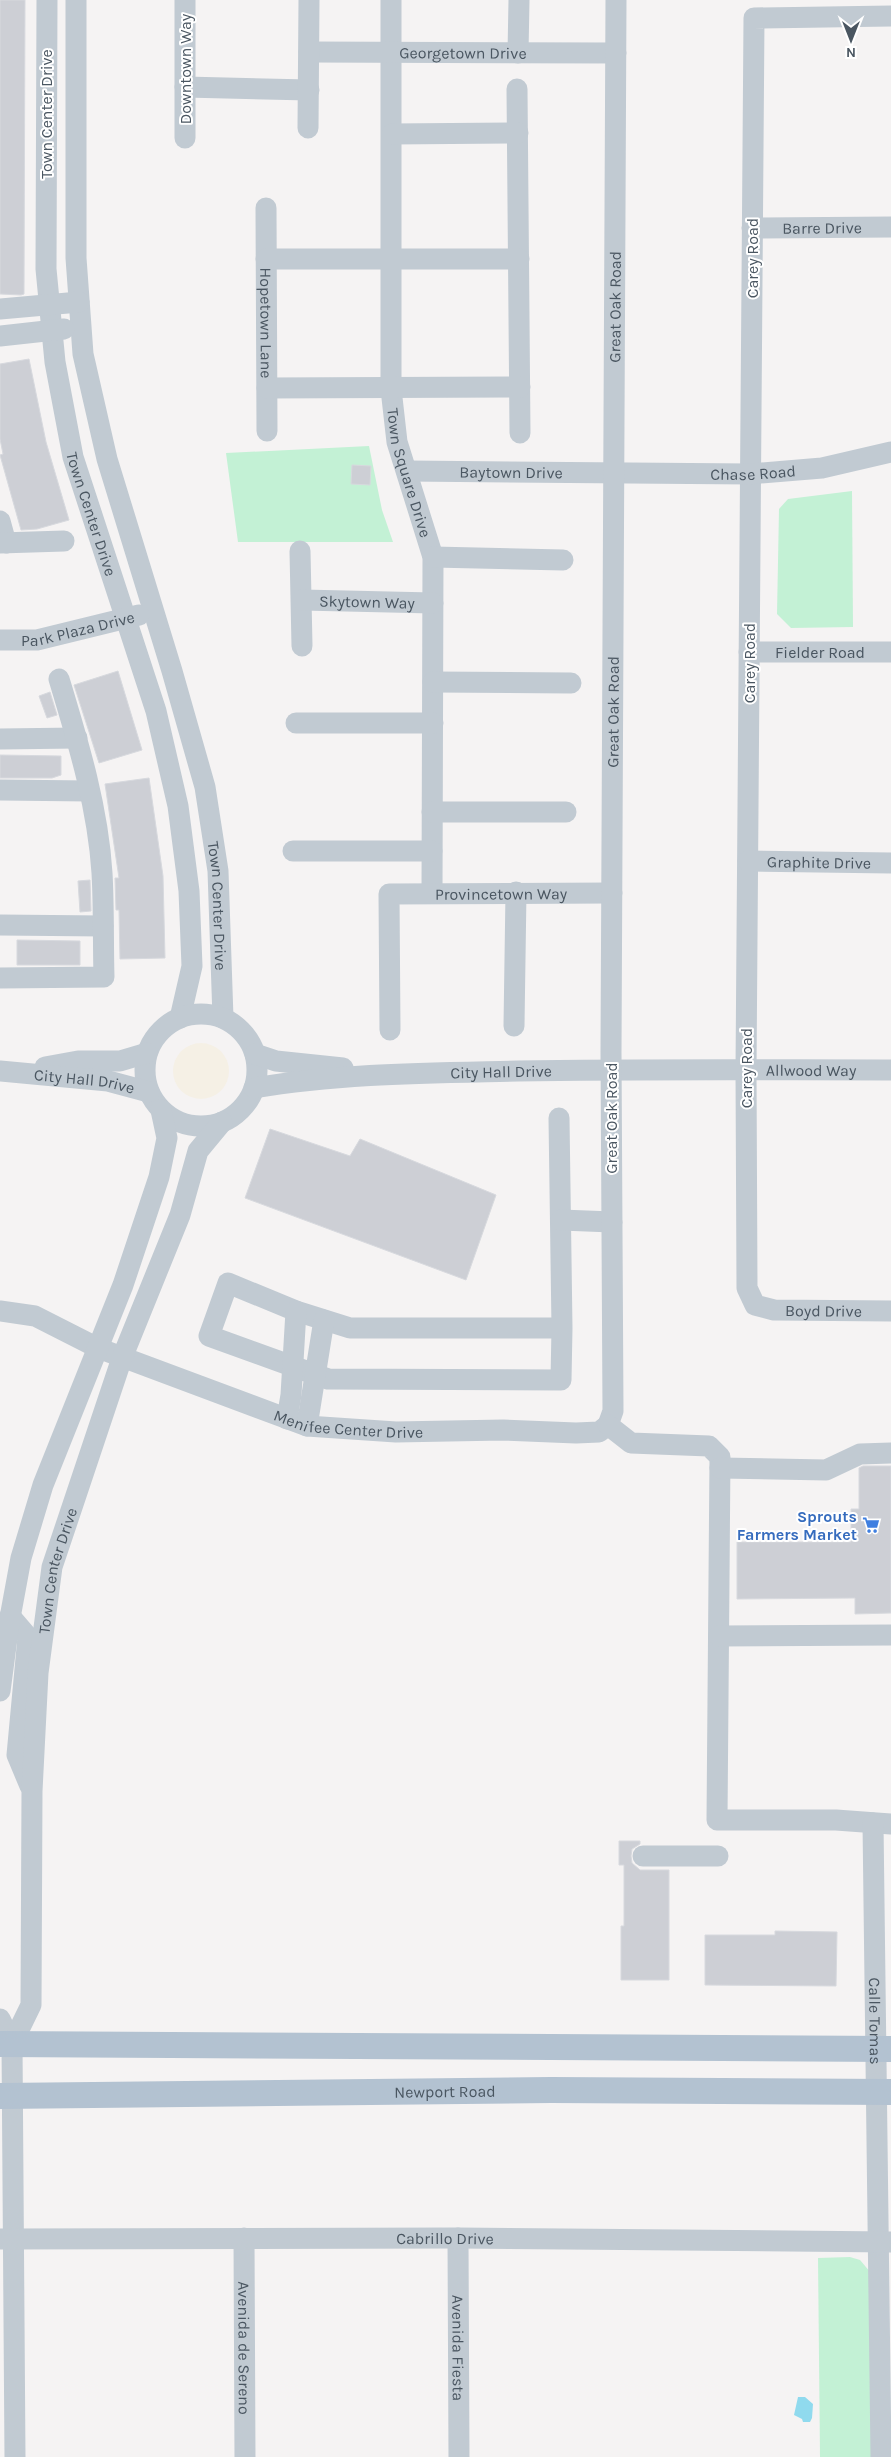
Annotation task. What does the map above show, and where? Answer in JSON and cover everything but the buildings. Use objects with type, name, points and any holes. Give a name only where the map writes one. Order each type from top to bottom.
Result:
[{"type":"main road","points":[[6,2044],[883,2049]]},
{"type":"main road","name":"Newport Road","points":[[7,2096],[551,2090],[884,2092]]},
{"type":"street","name":"Town Center Drive","points":[[46,0],[46,269],[55,362],[73,457],[156,711],[178,806],[189,891],[192,966],[180,1018]]},
{"type":"street","name":"Town Center Drive","points":[[76,0],[76,258],[83,354],[107,459],[205,787],[218,871],[223,1018]]},
{"type":"street","name":"Downtown Way","points":[[185,0],[185,138]]},
{"type":"street","points":[[308,128],[309,0]]},
{"type":"street","name":"Town Square Drive","points":[[391,0],[391,389],[397,442],[433,558],[432,892]]},
{"type":"street","points":[[518,52],[519,0]]},
{"type":"street","name":"Great Oak Road","points":[[608,1425],[613,1412],[611,1070],[616,0]]},
{"type":"street","name":"Carey Road","points":[[756,1305],[747,1288],[746,1070],[754,18],[891,16]]},
{"type":"street","name":"Georgetown Drive","points":[[309,52],[616,53]]},
{"type":"street","points":[[185,87],[309,90]]},
{"type":"street","points":[[517,89],[520,433]]},
{"type":"street","points":[[392,134],[518,134]]},
{"type":"street","name":"Hopetown Lane","points":[[266,208],[267,430]]},
{"type":"street","name":"Barre Drive","points":[[752,228],[891,227]]},
{"type":"street","name":"Hopetown Lane","points":[[266,260],[519,260]]},
{"type":"street","points":[[0,309],[79,302]]},
{"type":"street","points":[[0,336],[81,327]]},
{"type":"street","name":"Hopetown Lane","points":[[267,388],[520,387]]},
{"type":"street","name":"Chase Road","points":[[614,474],[750,474],[822,468],[891,452]]},
{"type":"street","name":"Baytown Drive","points":[[407,472],[614,474]]},
{"type":"street","points":[[0,521],[3,543],[64,541]]},
{"type":"street","name":"Skytown Way","points":[[300,551],[302,646]]},
{"type":"street","points":[[433,558],[563,560]]},
{"type":"street","name":"Skytown Way","points":[[302,600],[433,603]]},
{"type":"street","name":"Park Plaza Drive","points":[[0,640],[38,640],[153,611]]},
{"type":"street","name":"Fielder Road","points":[[749,652],[891,652]]},
{"type":"street","points":[[0,978],[104,977],[102,872],[77,738],[59,679]]},
{"type":"street","points":[[433,682],[571,683]]},
{"type":"street","points":[[296,724],[433,723]]},
{"type":"street","points":[[0,738],[77,738]]},
{"type":"street","points":[[0,790],[88,791]]},
{"type":"street","points":[[432,812],[566,812]]},
{"type":"street","points":[[293,851],[432,851]]},
{"type":"street","name":"Graphite Drive","points":[[748,861],[891,863]]},
{"type":"street","name":"Provincetown Way","points":[[390,1030],[389,894],[432,892],[612,893]]},
{"type":"street","points":[[514,1026],[516,892]]},
{"type":"street","points":[[0,925],[103,926]]},
{"type":"street","name":"Town Center Drive","points":[[206,1014],[223,1018],[243,1032],[255,1054],[258,1071],[254,1088],[240,1111],[222,1122],[206,1126],[190,1125],[174,1120],[161,1110],[149,1092],[145,1077],[147,1053],[159,1032],[180,1018],[206,1014]]},
{"type":"street","name":"City Hall Drive","points":[[10,1071],[78,1062],[120,1060],[147,1053]]},
{"type":"street","name":"City Hall Drive","points":[[255,1054],[276,1060],[391,1073]]},
{"type":"street","name":"Allwood Way","points":[[611,1070],[891,1070]]},
{"type":"street","name":"City Hall Drive","points":[[254,1088],[290,1082],[391,1073],[611,1070]]},
{"type":"street","name":"City Hall Drive","points":[[10,1071],[108,1081],[149,1092]]},
{"type":"street","name":"Town Center Drive","points":[[0,1691],[10,1616],[21,1558],[43,1485],[123,1285],[159,1177],[167,1138],[161,1110]]},
{"type":"street","points":[[559,1118],[562,1328],[561,1380],[328,1379],[209,1336],[228,1283],[296,1311],[350,1328],[562,1328]]},
{"type":"street","name":"Town Center Drive","points":[[6,2044],[32,2005],[32,1791],[38,1672],[52,1567],[122,1358],[180,1214],[198,1151],[222,1122]]},
{"type":"street","points":[[561,1220],[612,1222]]},
{"type":"street","name":"Boyd Drive","points":[[756,1305],[774,1310],[891,1312]]},
{"type":"street","name":"Menifee Center Drive","points":[[0,1311],[35,1316],[122,1358],[307,1426],[396,1432],[503,1430],[576,1433],[599,1432],[608,1425]]},
{"type":"street","points":[[287,1419],[293,1366],[296,1311]]},
{"type":"street","points":[[307,1426],[324,1320]]},
{"type":"street","points":[[608,1425],[631,1443],[710,1446],[720,1457],[717,1820],[836,1820],[882,1824]]},
{"type":"street","points":[[720,1468],[826,1470],[860,1454],[891,1453]]},
{"type":"street","points":[[10,1616],[28,1637],[17,1755],[32,1791]]},
{"type":"street","points":[[718,1636],[891,1635]]},
{"type":"street","name":"Calle Tomas","points":[[881,2457],[885,2242],[882,1824]]},
{"type":"street","points":[[643,1856],[718,1856]]},
{"type":"street","name":"Town Center Drive","points":[[0,2018],[6,2044],[6,2239],[15,2457]]},
{"type":"street","name":"Avenida de Sereno","points":[[244,2238],[245,2457]]},
{"type":"street","name":"Cabrillo Drive","points":[[6,2239],[458,2238],[885,2242]]},
{"type":"street","name":"Avenida Fiesta","points":[[458,2238],[459,2457]]},
{"type":"green space","points":[[369,446],[382,510],[393,542],[238,542],[226,453]]},
{"type":"green space","points":[[852,491],[853,627],[791,628],[777,614],[779,509],[788,499]]},
{"type":"green space","points":[[850,2257],[860,2260],[871,2273],[873,2457],[820,2457],[818,2258]]},
{"type":"sand","points":[[201,1043],[216,1048],[224,1056],[229,1071],[224,1086],[216,1094],[201,1099],[186,1094],[178,1086],[173,1071],[178,1056],[186,1048]]},
{"type":"water","points":[[798,2397],[805,2397],[813,2404],[810,2422],[803,2422],[802,2419],[794,2415]]},
{"type":"place","name":"Sprouts Farmers Market","points":[[871,1525]]}]
